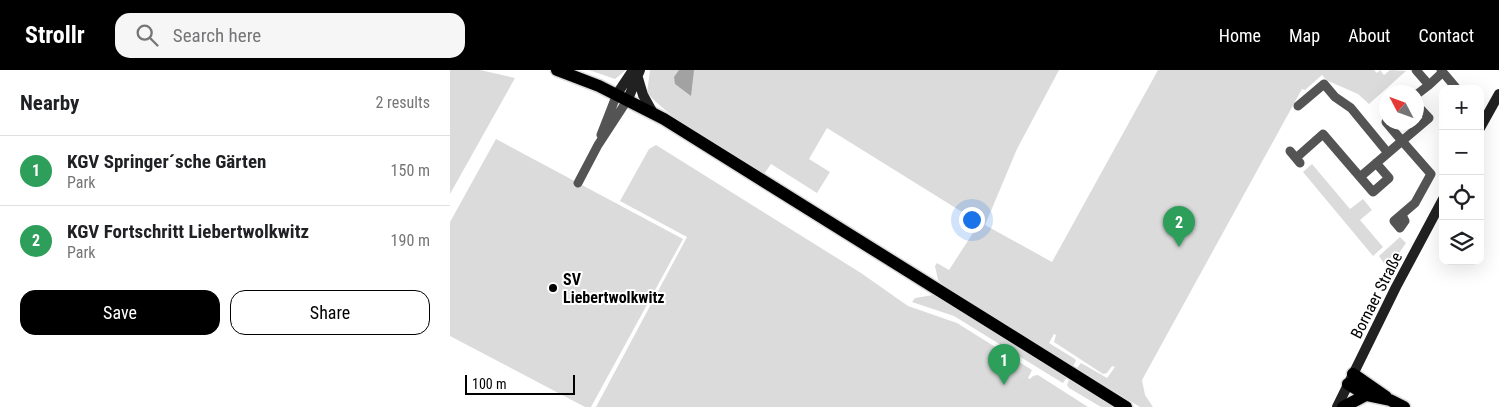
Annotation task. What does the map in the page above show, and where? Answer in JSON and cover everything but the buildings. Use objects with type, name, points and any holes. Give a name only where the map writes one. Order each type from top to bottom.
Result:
[{"type":"main road","points":[[556,70],[623,96],[653,113],[1126,407]]},
{"type":"main road","points":[[623,96],[637,73]]},
{"type":"main road","points":[[637,73],[642,95],[653,113]]},
{"type":"main road","points":[[1484,121],[1499,94]]},
{"type":"main road","name":"Bornaer Straße","points":[[1337,407],[1439,207]]},
{"type":"main road","points":[[1351,379],[1366,395],[1390,400]]},
{"type":"main road","points":[[1351,379],[1404,407]]},
{"type":"main road","points":[[1343,407],[1366,395]]},
{"type":"street","points":[[1416,70],[1429,85]]},
{"type":"street","points":[[1424,89],[1442,71],[1454,85]]},
{"type":"street","points":[[1298,106],[1324,84],[1335,97],[1351,108],[1388,153]]},
{"type":"street","points":[[578,184],[623,96]]},
{"type":"street","points":[[1424,113],[1429,118],[1424,122]]},
{"type":"street","points":[[1393,130],[1431,174],[1415,203],[1402,215]]},
{"type":"street","points":[[1360,177],[1415,130]]},
{"type":"street","points":[[1295,157],[1323,134],[1373,192],[1389,178],[1376,163]]},
{"type":"shaded area","points":[[450,70],[480,70],[515,78],[450,194]]},
{"type":"shaded area","points":[[589,70],[626,70],[615,79]]},
{"type":"shaded area","points":[[650,70],[1059,70],[1017,149],[985,225],[1052,262],[1158,70],[1374,70],[1377,73],[1380,70],[1384,75],[1390,70],[1406,71],[1390,85],[1379,85],[1379,95],[1369,104],[1358,94],[1326,80],[1322,75],[1305,90],[1302,89],[1142,380],[1145,395],[1153,407],[1140,407],[1077,368],[1081,363],[1107,378],[1115,367],[1112,366],[1107,373],[1103,374],[1054,342],[1056,335],[1054,334],[1049,343],[1075,359],[1076,361],[1073,366],[947,288],[938,280],[935,266],[937,263],[949,270],[973,233],[975,220],[827,128],[809,159],[830,172],[817,193],[771,164],[764,174],[688,127],[647,93]]},
{"type":"shaded area","points":[[679,70],[694,70],[691,96],[675,84],[674,77]]},
{"type":"shaded area","name":"SV Liebertwolkwitz","points":[[496,139],[683,239],[591,407],[585,407],[450,336],[450,222]]},
{"type":"shaded area","points":[[656,145],[861,273],[908,306],[957,323],[1032,370],[1028,378],[1030,379],[1038,375],[1088,407],[596,407],[687,237],[620,201],[649,149]]},
{"type":"shaded area","points":[[1312,164],[1350,209],[1363,199],[1372,210],[1360,220],[1383,247],[1373,256],[1303,172]]},
{"type":"shaded area","points":[[1400,237],[1406,243],[1388,269],[1379,256]]},
{"type":"shaded area","points":[[933,295],[941,298],[1067,377],[1063,383],[954,316],[912,302],[915,298]]},
{"type":"shaded area","points":[[1069,380],[1113,407],[1101,407],[1069,388],[1067,385]]},
{"type":"place","name":"KGV Fortschritt Liebertwolkwitz","points":[[1179,247]]},
{"type":"place","name":"SV Liebertwolkwitz","points":[[553,288]]},
{"type":"place","name":"KGV Springer´sche Gärten","points":[[1004,385]]}]
